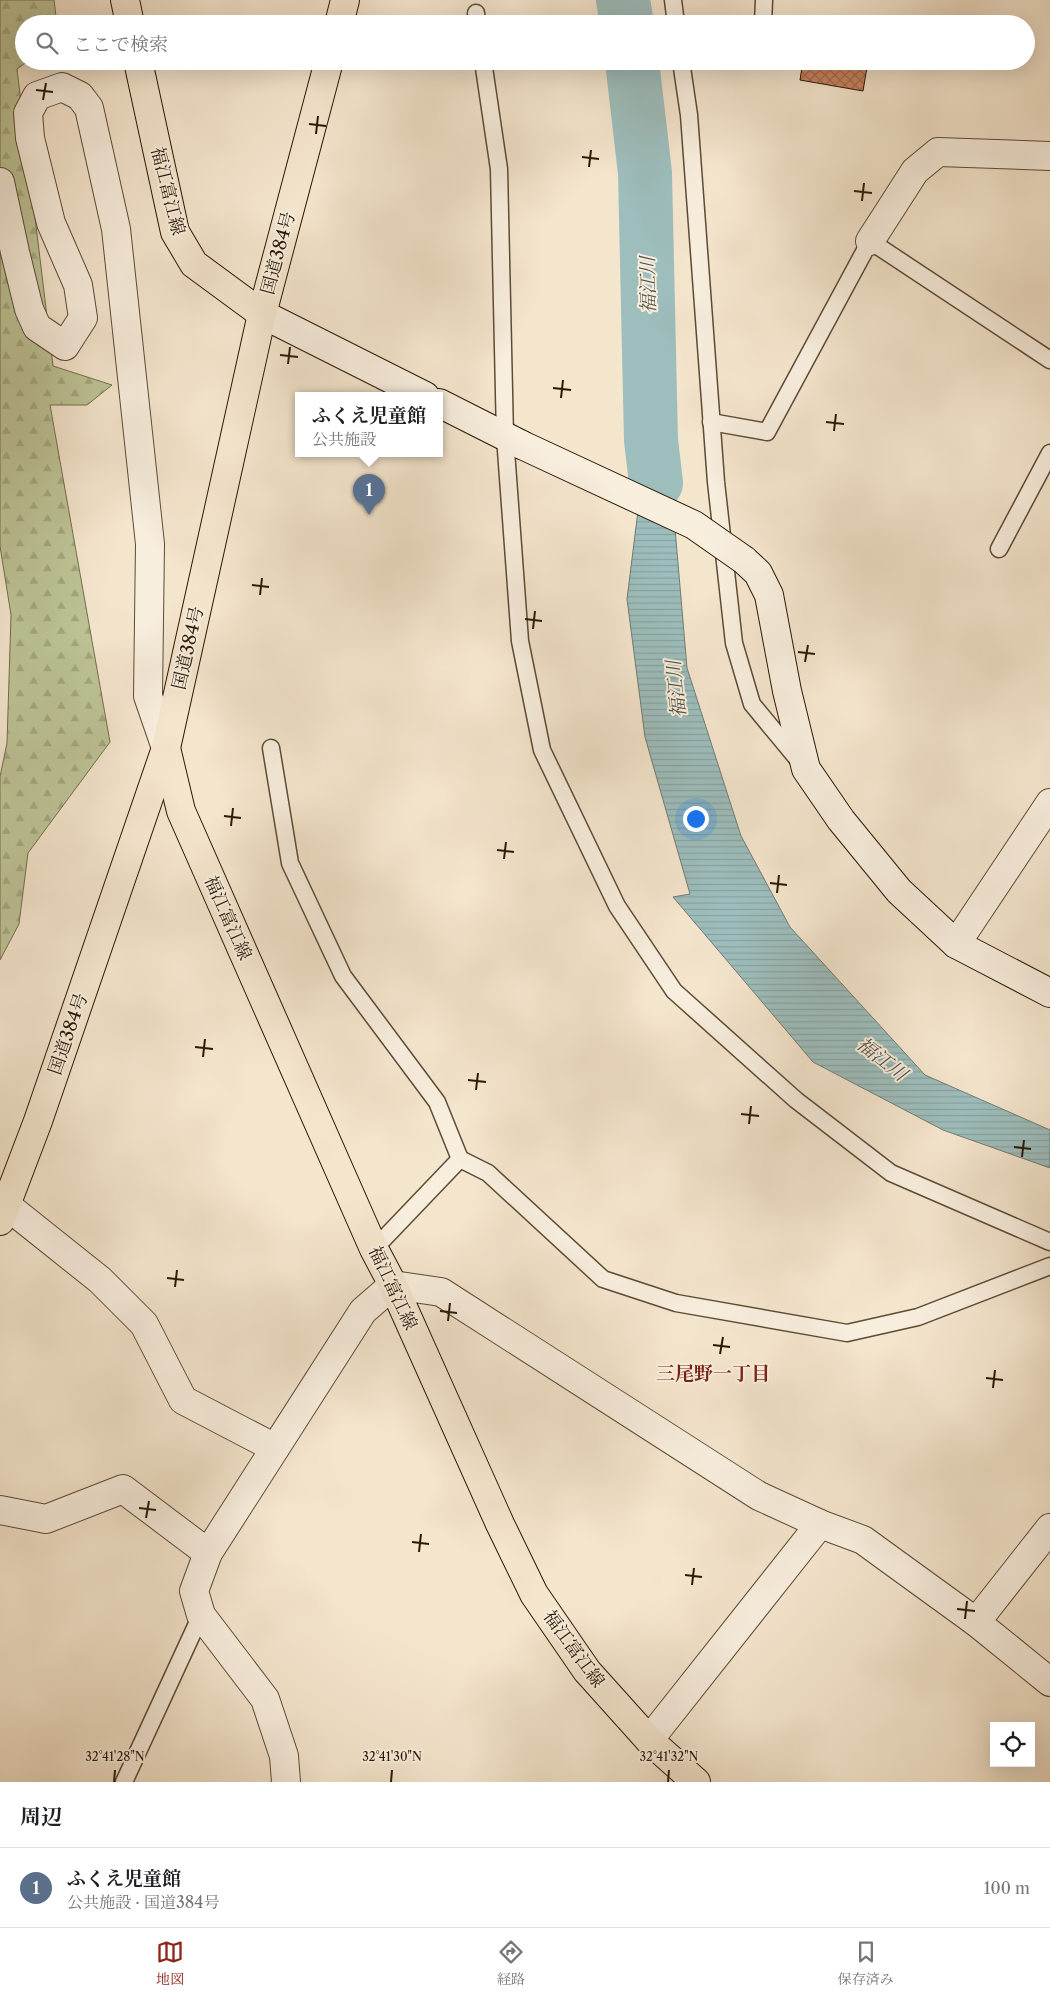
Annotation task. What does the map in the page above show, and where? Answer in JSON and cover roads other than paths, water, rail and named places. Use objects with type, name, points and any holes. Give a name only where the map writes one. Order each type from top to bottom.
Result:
[{"type":"main road","points":[[125,0],[128,15]]},
{"type":"main road","points":[[341,15],[345,0]]},
{"type":"main road","name":"福江富江線","points":[[140,70],[175,232],[194,264],[262,314]]},
{"type":"main road","name":"国道384号","points":[[3,1213],[38,1121],[166,748],[262,314],[327,70]]},
{"type":"main road","name":"福江富江線","points":[[166,748],[181,811],[374,1249],[393,1285],[500,1524],[534,1594],[587,1671],[649,1740],[696,1782]]},
{"type":"street","points":[[0,182],[14,252],[37,327],[65,346],[83,318],[78,285],[51,223],[30,138],[28,113],[37,96],[62,86],[80,96],[89,108],[116,228],[150,544],[148,696],[166,748]]},
{"type":"street","points":[[870,241],[914,170],[938,152],[1050,156]]},
{"type":"street","points":[[262,314],[417,392]]},
{"type":"street","points":[[443,405],[514,441],[694,525],[744,560],[758,573],[769,594],[787,691],[806,769],[841,820],[899,891],[956,944],[1050,993]]},
{"type":"street","points":[[956,944],[1050,803]]},
{"type":"street","points":[[3,1213],[100,1280],[144,1324],[183,1400],[275,1448]]},
{"type":"street","points":[[286,1782],[284,1756],[265,1699],[201,1615],[194,1591],[208,1553],[363,1311],[393,1285],[441,1292],[759,1496],[820,1524],[863,1540],[976,1622],[1050,1682]]},
{"type":"street","points":[[0,1510],[46,1519],[124,1489],[208,1553]]},
{"type":"street","points":[[649,1740],[820,1524]]},
{"type":"street","points":[[976,1622],[1050,1528]]},
{"type":"lane","points":[[673,0],[675,15]]},
{"type":"lane","points":[[763,15],[764,0]]},
{"type":"lane","points":[[484,70],[499,169],[514,441],[520,641],[542,750],[617,906],[674,991],[796,1100],[891,1173],[1050,1242]]},
{"type":"lane","points":[[682,70],[689,115],[716,482],[734,643],[752,704],[806,769]]},
{"type":"lane","points":[[711,422],[767,432],[870,241],[1050,360]]},
{"type":"lane","points":[[999,548],[1050,453]]},
{"type":"lane","points":[[271,748],[290,863],[343,976],[437,1102],[460,1159],[488,1173],[602,1279],[686,1304],[847,1333],[918,1317],[1050,1266]]},
{"type":"lane","points":[[374,1249],[460,1159]]},
{"type":"lane","points":[[124,1782],[201,1615]]},
{"type":"water","points":[[659,342],[687,668],[741,836],[790,927],[925,1075],[1050,1130],[1050,1168],[943,1130],[813,1062],[673,897],[690,894],[645,737],[627,599]]},
{"type":"waterway","name":"福江川","points":[[623,0],[626,15]]},
{"type":"waterway","name":"福江川","points":[[633,70],[645,173],[651,440],[656,483]]},
{"type":"place","name":"ふくえ児童館","points":[[369,515]]},
{"type":"district","name":"三尾野一丁目","points":[[713,1373]]}]
